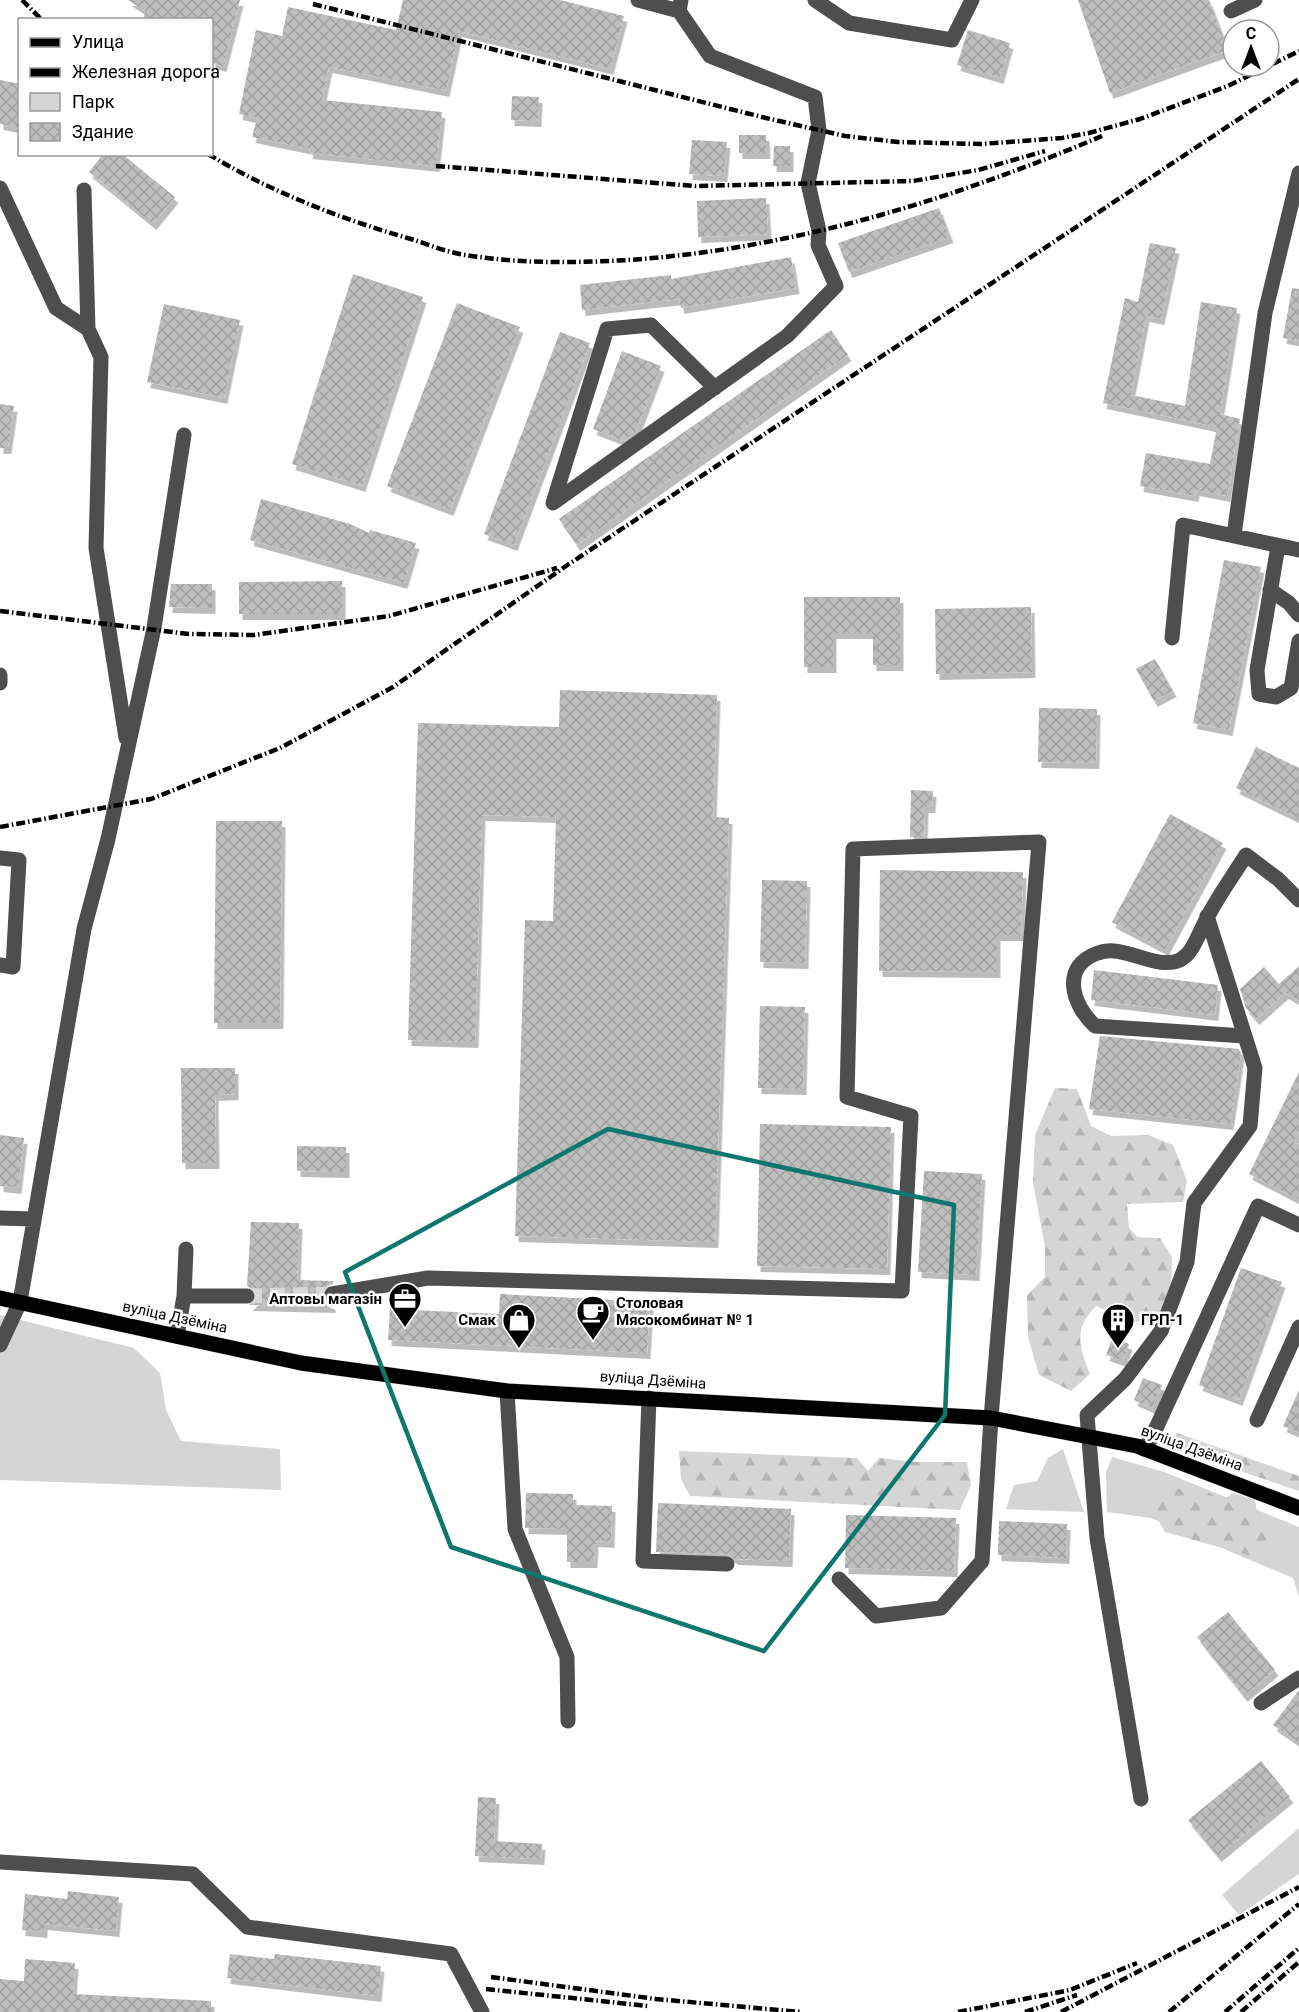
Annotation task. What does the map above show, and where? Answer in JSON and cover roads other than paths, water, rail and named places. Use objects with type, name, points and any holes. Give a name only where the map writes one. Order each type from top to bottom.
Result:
[{"type":"main road","name":"вуліца Дзёміна","points":[[0,1298],[301,1363],[507,1390],[991,1418],[1144,1449],[1299,1508]]},
{"type":"street","points":[[638,0],[680,6],[710,56],[815,97],[819,130],[808,183],[819,231],[818,245],[836,286],[787,336],[715,388],[553,503],[607,329],[651,324],[715,388]]},
{"type":"street","points":[[815,0],[849,23],[952,40],[972,0]]},
{"type":"street","points":[[1231,10],[1255,0]]},
{"type":"street","points":[[1234,535],[1265,313],[1299,173]]},
{"type":"street","points":[[0,188],[56,308],[88,329]]},
{"type":"street","points":[[84,190],[88,329],[101,357],[96,548],[127,747]]},
{"type":"street","points":[[0,1345],[20,1302],[84,929],[108,839],[154,628],[184,435]]},
{"type":"street","points":[[1172,638],[1184,525],[1299,550]]},
{"type":"street","points":[[1278,546],[1257,670],[1259,694],[1276,697],[1291,688],[1299,641]]},
{"type":"street","points":[[1270,590],[1289,603],[1299,615]]},
{"type":"street","points":[[0,675],[0,683]]},
{"type":"street","points":[[332,1293],[428,1278],[902,1291],[911,1116],[847,1097],[853,849],[1039,842],[991,1418],[982,1561],[941,1608],[876,1616],[839,1579]]},
{"type":"street","points":[[1244,1036],[1095,1026],[1083,1016],[1073,994],[1072,983],[1077,967],[1099,952],[1114,952],[1166,962],[1179,960],[1189,953],[1208,916],[1246,855],[1278,879],[1299,900]]},
{"type":"street","points":[[0,858],[19,860],[13,967],[0,965]]},
{"type":"street","points":[[1141,1799],[1097,1538],[1087,1415],[1125,1379],[1161,1331],[1187,1262],[1194,1203],[1250,1125],[1255,1068],[1208,916]]},
{"type":"street","points":[[1144,1449],[1152,1437],[1258,1206],[1299,1225]]},
{"type":"street","points":[[0,1218],[34,1219]]},
{"type":"street","points":[[177,1336],[184,1296],[186,1249]]},
{"type":"street","points":[[184,1296],[247,1296]]},
{"type":"street","points":[[1257,1420],[1299,1327]]},
{"type":"street","points":[[507,1390],[515,1528],[567,1657],[568,1721]]},
{"type":"street","points":[[649,1398],[644,1561],[727,1564]]},
{"type":"street","points":[[1261,1703],[1299,1678]]},
{"type":"street","points":[[0,1862],[193,1875],[247,1927],[451,1954],[482,2012]]},
{"type":"tunnel","points":[[247,1296],[332,1294]]},
{"type":"railway","points":[[22,0],[40,18]]},
{"type":"railway","points":[[313,4],[766,118],[845,136],[898,142],[981,144],[1062,138],[1089,133],[1140,119],[1228,86],[1299,51]]},
{"type":"railway","points":[[0,827],[151,799],[280,748],[393,687],[566,566],[1299,79]]},
{"type":"railway","points":[[211,156],[256,180],[307,203],[359,223],[448,251],[502,260],[586,262],[690,254],[811,233],[870,218],[987,181],[1102,136]]},
{"type":"railway","points":[[436,166],[695,186],[913,181],[978,170],[1045,151]]},
{"type":"railway","points":[[0,611],[189,634],[254,635],[389,616],[557,568]]},
{"type":"railway","points":[[1061,2012],[1299,1887]]},
{"type":"railway","points":[[1169,2012],[1299,1904]]},
{"type":"railway","points":[[1225,2012],[1299,1948]]},
{"type":"railway","points":[[1241,2012],[1299,1962]]},
{"type":"railway","points":[[958,2012],[1070,1990],[1137,1963]]},
{"type":"railway","points":[[491,1977],[656,1999],[801,2012]]},
{"type":"railway","points":[[486,1989],[648,2006]]},
{"type":"railway","points":[[1025,2012],[1077,1995]]},
{"type":"place","name":"Аптовы магазін","points":[[405,1328]]},
{"type":"place","name":"Столовая Мясокомбинат № 1","points":[[593,1341]]},
{"type":"place","name":"Смак","points":[[519,1349]]},
{"type":"place","name":"ГРП-1","points":[[1118,1349]]}]
